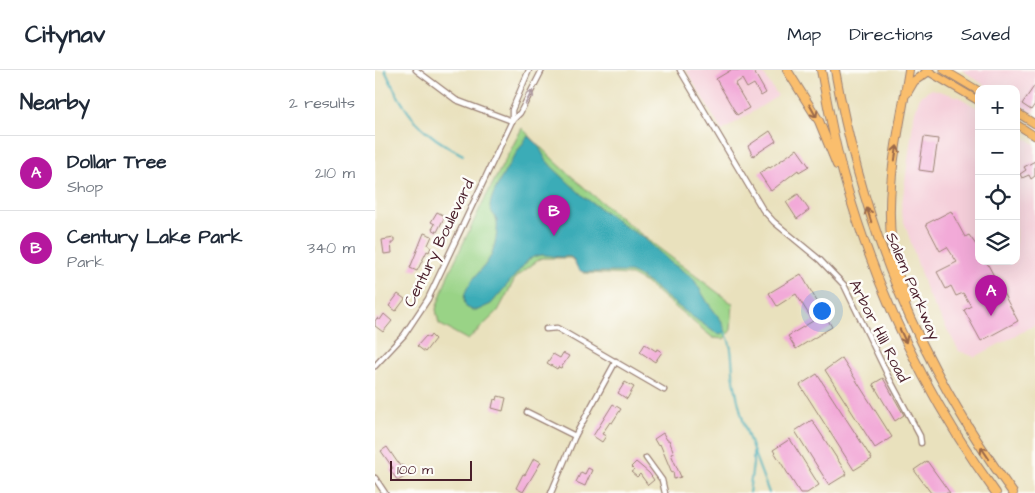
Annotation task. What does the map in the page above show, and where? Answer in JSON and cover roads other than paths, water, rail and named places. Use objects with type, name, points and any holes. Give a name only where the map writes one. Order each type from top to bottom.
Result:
[{"type":"highway","points":[[787,70],[819,121],[852,205]]},
{"type":"highway","name":"Salem Parkway","points":[[821,70],[836,146],[852,205],[877,277],[908,347],[952,427],[996,493]]},
{"type":"highway","name":"Salem Parkway","points":[[835,70],[849,143],[865,201],[895,286],[920,341],[963,420],[1013,493]]},
{"type":"highway","points":[[909,70],[891,190],[890,235],[896,269],[920,341]]},
{"type":"highway","points":[[905,96],[914,81],[927,71]]},
{"type":"main road","points":[[944,70],[975,88]]},
{"type":"main road","points":[[927,71],[975,99]]},
{"type":"main road","points":[[1020,115],[1035,124]]},
{"type":"main road","points":[[1020,127],[1035,136]]},
{"type":"street","points":[[416,70],[456,100],[511,121]]},
{"type":"street","points":[[529,70],[539,76]]},
{"type":"street","name":"Century Boulevard","points":[[375,366],[404,335],[428,299],[511,121],[512,110],[529,70]]},
{"type":"street","name":"Century Boulevard","points":[[511,121],[520,113],[542,70]]},
{"type":"street","name":"Arbor Hill Road","points":[[680,70],[763,210],[776,224],[820,260],[843,285],[920,436],[921,443]]},
{"type":"street","points":[[546,329],[557,328],[664,390]]},
{"type":"street","points":[[551,493],[575,436],[616,361]]},
{"type":"street","points":[[527,412],[575,436]]},
{"type":"street","points":[[646,458],[663,480],[665,493]]},
{"type":"street","points":[[375,478],[385,493]]},
{"type":"water","points":[[529,136],[538,145],[552,167],[584,197],[644,238],[670,262],[693,278],[721,320],[726,332],[720,334],[714,332],[636,274],[630,272],[583,272],[579,270],[573,259],[569,257],[542,255],[529,259],[491,304],[478,310],[466,307],[464,300],[468,286],[488,261],[495,243],[497,221],[490,208],[494,193],[511,161]]},
{"type":"waterway","points":[[385,70],[399,98],[415,121],[436,139],[463,155]]},
{"type":"waterway","points":[[724,331],[730,345],[735,388],[743,419],[769,493]]},
{"type":"waterway","points":[[749,493],[753,452]]},
{"type":"place","name":"Century Lake Park","points":[[554,236]]},
{"type":"place","name":"Dollar Tree","points":[[991,316]]}]
